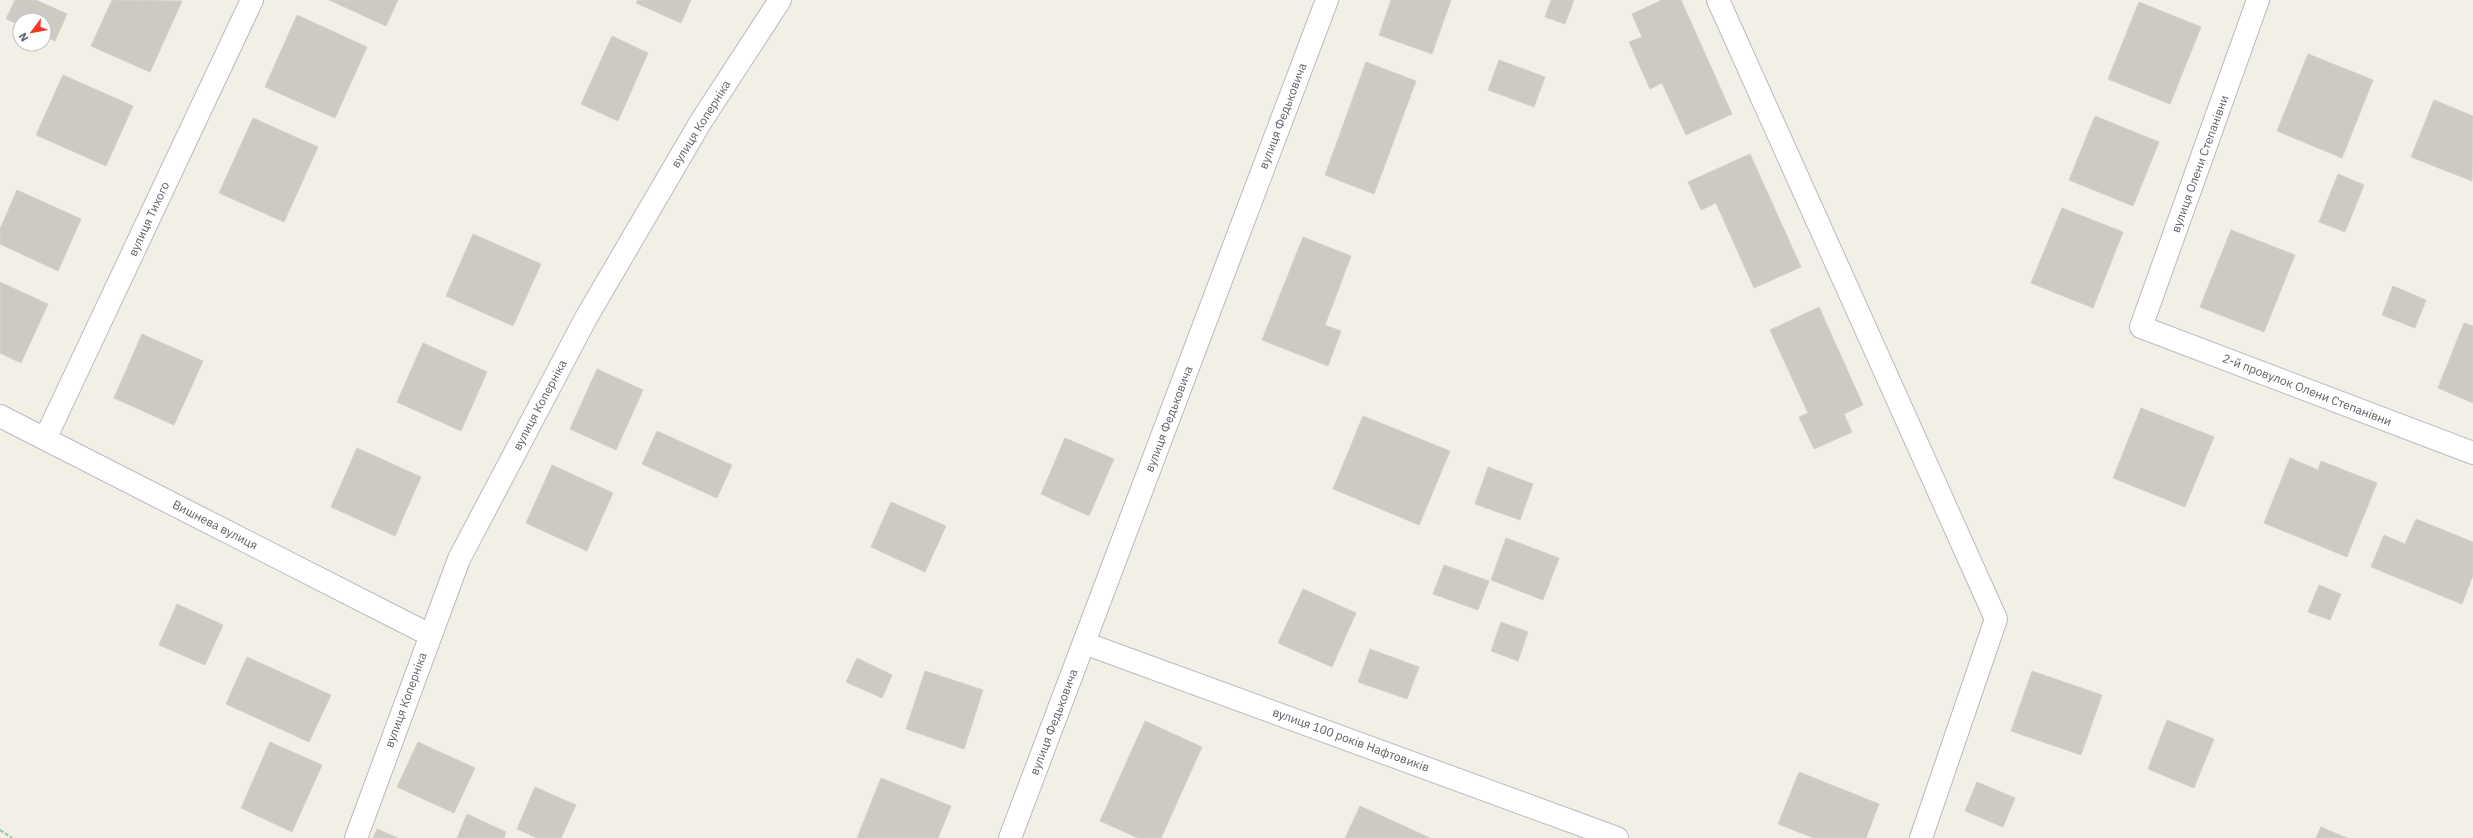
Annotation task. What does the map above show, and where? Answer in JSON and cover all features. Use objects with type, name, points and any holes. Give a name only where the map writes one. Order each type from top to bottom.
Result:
[{"type":"street","name":"вулиця Тихого","points":[[46,437],[252,0]]},
{"type":"street","name":"вулиця Коперніка","points":[[356,838],[459,559],[586,318],[700,123],[780,0]]},
{"type":"street","name":"вулиця Федьковича","points":[[1010,838],[1327,0]]},
{"type":"street","points":[[1718,0],[1996,619],[1921,838]]},
{"type":"street","name":"вулиця Олени Степанівни","points":[[2141,327],[2258,0]]},
{"type":"street","name":"2-й провулок Олени Степанівни","points":[[2141,327],[2473,454]]},
{"type":"street","name":"Вишнева вулиця","points":[[0,416],[46,437],[430,635]]},
{"type":"street","name":"вулиця 100 років Нафтовиків","points":[[1084,643],[1618,838]]},
{"type":"path","points":[[0,830],[12,838]]},
{"type":"building","points":[[15,0],[36,0],[67,14],[55,41],[52,40],[52,12],[12,12],[12,22],[6,19]]},
{"type":"building","points":[[112,0],[182,1],[150,72],[91,46]]},
{"type":"building","points":[[329,0],[398,0],[386,26]]},
{"type":"building","points":[[638,0],[691,0],[681,23],[636,3]]},
{"type":"building","points":[[1391,0],[1451,0],[1432,54],[1379,35]]},
{"type":"building","points":[[1551,0],[1574,0],[1565,24],[1545,17]]},
{"type":"building","points":[[1662,0],[1681,0],[1732,114],[1686,135],[1662,83],[1650,89],[1629,42],[1642,37],[1632,14]]},
{"type":"building","points":[[2139,2],[2201,27],[2170,104],[2108,79]]},
{"type":"building","points":[[297,15],[367,47],[335,118],[265,87]]},
{"type":"building","points":[[612,36],[648,53],[618,121],[581,104]]},
{"type":"building","points":[[2308,54],[2373,80],[2342,158],[2277,131]]},
{"type":"building","points":[[1499,60],[1545,77],[1534,107],[1488,90]]},
{"type":"building","points":[[1366,62],[1416,81],[1374,194],[1325,175]]},
{"type":"building","points":[[63,75],[133,106],[106,166],[36,135]]},
{"type":"building","points":[[2434,100],[2473,116],[2472,181],[2411,157]]},
{"type":"building","points":[[2095,116],[2159,142],[2133,206],[2069,180]]},
{"type":"building","points":[[253,118],[318,147],[284,222],[219,193]]},
{"type":"building","points":[[1750,154],[1801,267],[1754,288],[1716,203],[1701,210],[1688,182]]},
{"type":"building","points":[[2338,174],[2364,185],[2345,232],[2319,222]]},
{"type":"building","points":[[17,190],[81,219],[58,271],[0,244],[0,229]]},
{"type":"building","points":[[2062,208],[2123,232],[2093,308],[2031,283]]},
{"type":"building","points":[[2231,230],[2295,255],[2264,332],[2200,307]]},
{"type":"building","points":[[473,234],[541,264],[513,326],[446,296]]},
{"type":"building","points":[[1303,237],[1351,256],[1325,325],[1341,331],[1328,366],[1262,340]]},
{"type":"building","points":[[0,282],[48,304],[21,363],[0,353]]},
{"type":"building","points":[[2393,286],[2426,300],[2415,328],[2382,315]]},
{"type":"building","points":[[1819,307],[1863,405],[1844,414],[1852,432],[1814,449],[1799,417],[1808,413],[1770,330]]},
{"type":"building","points":[[2464,323],[2473,326],[2473,403],[2438,388]]},
{"type":"building","points":[[142,334],[203,361],[174,425],[114,398]]},
{"type":"building","points":[[423,343],[487,372],[461,431],[397,402]]},
{"type":"building","points":[[597,369],[643,390],[616,450],[570,429]]},
{"type":"building","points":[[2141,408],[2214,437],[2185,507],[2113,478]]},
{"type":"building","points":[[1363,416],[1450,451],[1419,525],[1333,489]]},
{"type":"building","points":[[657,431],[732,465],[717,498],[642,464]]},
{"type":"building","points":[[1065,438],[1114,459],[1089,516],[1041,494]]},
{"type":"building","points":[[357,448],[421,477],[395,536],[331,507]]},
{"type":"building","points":[[2290,458],[2318,470],[2321,461],[2377,483],[2347,557],[2264,523]]},
{"type":"building","points":[[552,465],[613,493],[587,551],[526,523]]},
{"type":"building","points":[[1488,467],[1533,484],[1520,520],[1475,504]]},
{"type":"building","points":[[891,502],[946,526],[925,572],[871,547]]},
{"type":"building","points":[[2416,519],[2473,542],[2473,575],[2462,604],[2371,567],[2384,535],[2405,544]]},
{"type":"building","points":[[1506,538],[1559,558],[1543,600],[1491,580]]},
{"type":"building","points":[[1444,565],[1489,581],[1478,610],[1433,594]]},
{"type":"building","points":[[2319,585],[2341,594],[2330,620],[2308,612]]},
{"type":"building","points":[[1303,589],[1356,613],[1332,667],[1278,643]]},
{"type":"building","points":[[177,604],[223,625],[205,665],[159,645]]},
{"type":"building","points":[[1501,622],[1528,632],[1518,661],[1491,651]]},
{"type":"building","points":[[1370,649],[1419,667],[1407,699],[1358,682]]},
{"type":"building","points":[[247,657],[331,695],[309,742],[226,704]]},
{"type":"building","points":[[857,658],[892,675],[882,698],[846,682]]},
{"type":"building","points":[[925,671],[983,690],[964,749],[906,729]]},
{"type":"building","points":[[2032,671],[2102,695],[2081,755],[2011,731]]},
{"type":"building","points":[[2167,720],[2214,739],[2194,788],[2148,769]]},
{"type":"building","points":[[1145,721],[1202,747],[1161,838],[1138,838],[1100,821]]},
{"type":"building","points":[[270,742],[322,765],[292,832],[241,808]]},
{"type":"building","points":[[418,742],[475,768],[454,813],[397,787]]},
{"type":"building","points":[[1799,772],[1879,804],[1866,838],[1814,838],[1778,824]]},
{"type":"building","points":[[881,778],[951,806],[938,838],[857,838]]},
{"type":"building","points":[[1977,782],[2015,798],[2003,827],[1965,811]]},
{"type":"building","points":[[535,787],[576,805],[561,838],[537,838],[517,829]]},
{"type":"building","points":[[1360,806],[1430,838],[1345,838]]},
{"type":"building","points":[[467,814],[506,832],[504,838],[457,838]]},
{"type":"building","points":[[2321,827],[2347,838],[2316,838]]},
{"type":"building","points":[[377,829],[398,838],[373,838]]}]
